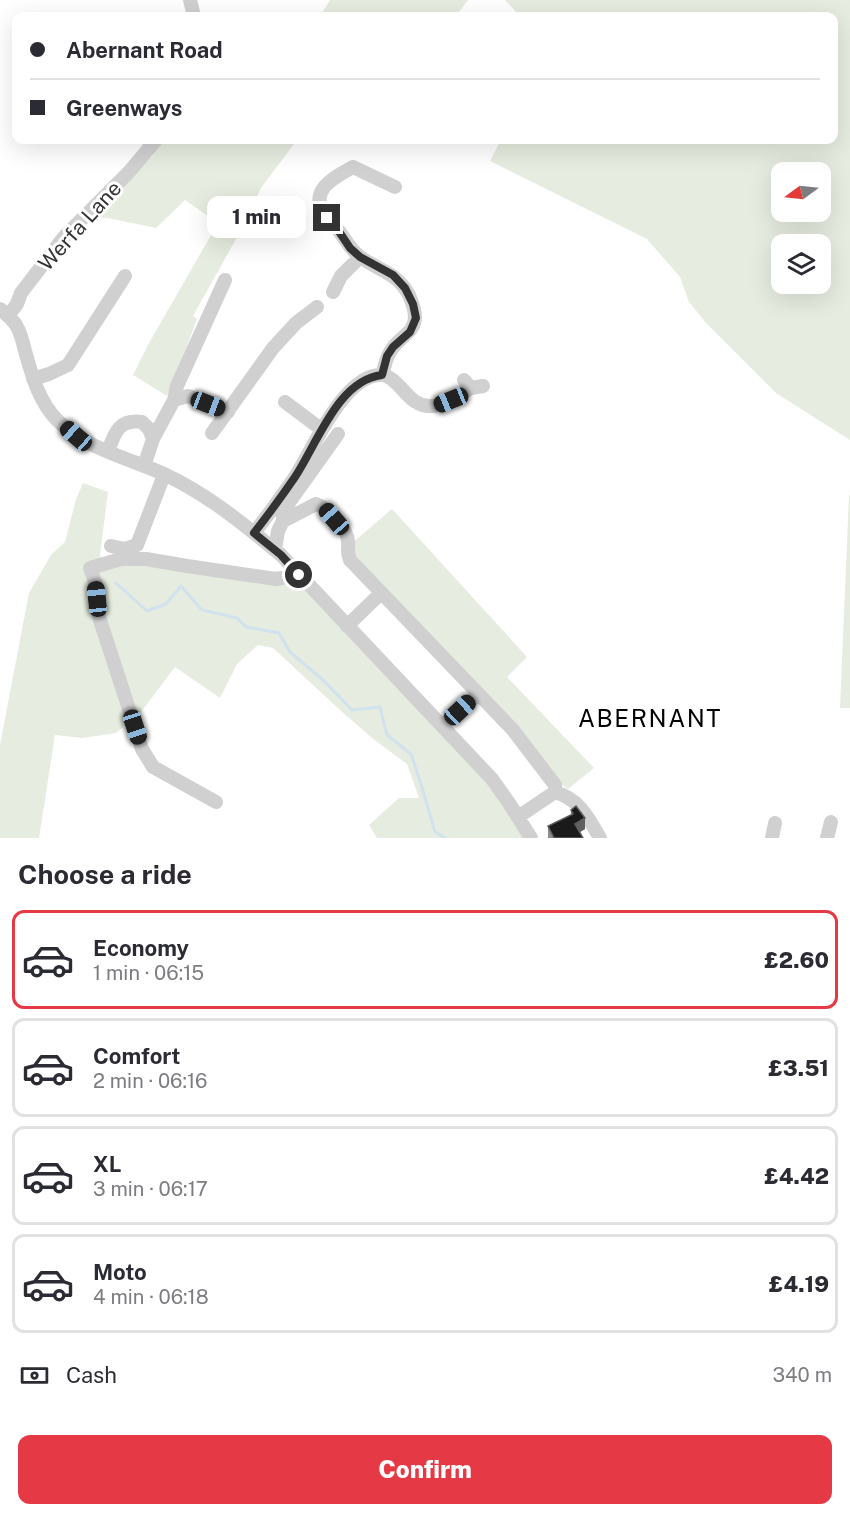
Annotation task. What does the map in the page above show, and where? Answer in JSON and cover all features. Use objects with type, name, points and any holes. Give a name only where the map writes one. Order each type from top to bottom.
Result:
[{"type":"street","name":"Werfa Lane","points":[[4,312],[17,304],[21,293],[64,237],[129,172],[153,144]]},
{"type":"street","points":[[382,375],[387,356],[393,347],[410,332],[416,318],[413,304],[405,288],[393,275],[360,257],[350,248],[322,210],[319,197],[324,185],[353,166],[395,187]]},
{"type":"street","points":[[333,292],[341,276],[360,257]]},
{"type":"street","points":[[33,379],[68,365],[125,276]]},
{"type":"street","points":[[144,466],[153,439],[174,400],[177,386],[225,280]]},
{"type":"street","points":[[212,433],[273,348],[296,323],[317,307]]},
{"type":"street","points":[[4,312],[20,332],[41,399],[57,420],[76,436],[195,490],[275,550],[492,779],[531,838]]},
{"type":"street","points":[[254,533],[295,477],[321,429],[346,395],[359,383],[372,376],[382,375],[392,379],[414,401],[423,406],[436,406],[451,400],[473,385]]},
{"type":"street","points":[[174,400],[188,396],[228,412]]},
{"type":"street","points":[[285,402],[321,429]]},
{"type":"street","points":[[108,452],[114,435],[122,425],[131,421],[142,422],[153,439]]},
{"type":"street","points":[[275,550],[278,531],[283,521],[283,511],[338,434]]},
{"type":"street","points":[[111,546],[125,549],[137,545],[164,475]]},
{"type":"street","points":[[283,521],[316,504],[324,507],[345,531],[348,540],[346,550],[350,560],[520,739],[555,785],[555,792]]},
{"type":"street","points":[[216,802],[153,767],[142,749],[99,617],[95,582],[90,568],[121,559],[146,559],[276,579],[299,575]]},
{"type":"street","points":[[347,626],[381,593]]},
{"type":"street","points":[[442,726],[478,694]]},
{"type":"street","points":[[518,817],[555,792],[567,795],[586,814],[600,838]]},
{"type":"street","points":[[827,838],[831,822]]},
{"type":"street","points":[[772,838],[775,823]]},
{"type":"shaded area","points":[[330,0],[468,0],[459,12],[322,12]]},
{"type":"shaded area","points":[[505,0],[850,0],[850,440],[776,393],[707,324],[689,302],[680,277],[647,239],[490,161],[499,144],[838,144],[838,12],[516,12]]},
{"type":"shaded area","points":[[141,144],[294,144],[261,188],[241,230],[193,316],[197,319],[167,396],[133,375],[218,223],[185,200],[156,228],[108,218],[92,218],[154,154]]},
{"type":"shaded area","points":[[83,483],[108,492],[100,555],[104,567],[147,563],[258,583],[302,586],[488,782],[525,838],[377,838],[369,825],[399,798],[419,798],[407,764],[372,738],[273,648],[258,645],[237,664],[220,698],[175,667],[141,712],[116,733],[82,738],[55,735],[39,838],[0,838],[0,745],[29,593],[51,555],[65,542],[76,499]]},
{"type":"shaded area","points":[[850,494],[850,708],[840,708],[849,496]]},
{"type":"shaded area","points":[[392,509],[527,657],[507,677],[594,768],[568,789],[353,559],[352,543]]},
{"type":"building","points":[[576,806],[585,818],[575,824],[583,838],[554,838],[548,826],[573,814],[571,810]]},
{"type":"waterway","points":[[116,583],[147,611],[166,604],[181,586],[202,610],[237,618],[246,627],[279,633],[290,652],[323,680],[352,710],[380,707],[387,735],[411,754],[435,832],[445,838]]},
{"type":"district","name":"ABERNANT","points":[[650,719]]},
{"type":"route","points":[[299,575],[281,555],[254,533],[295,477],[321,429],[346,395],[359,383],[372,376],[382,375],[387,356],[393,347],[410,332],[416,318],[413,304],[405,288],[393,275],[360,257],[350,248],[327,218]]}]
